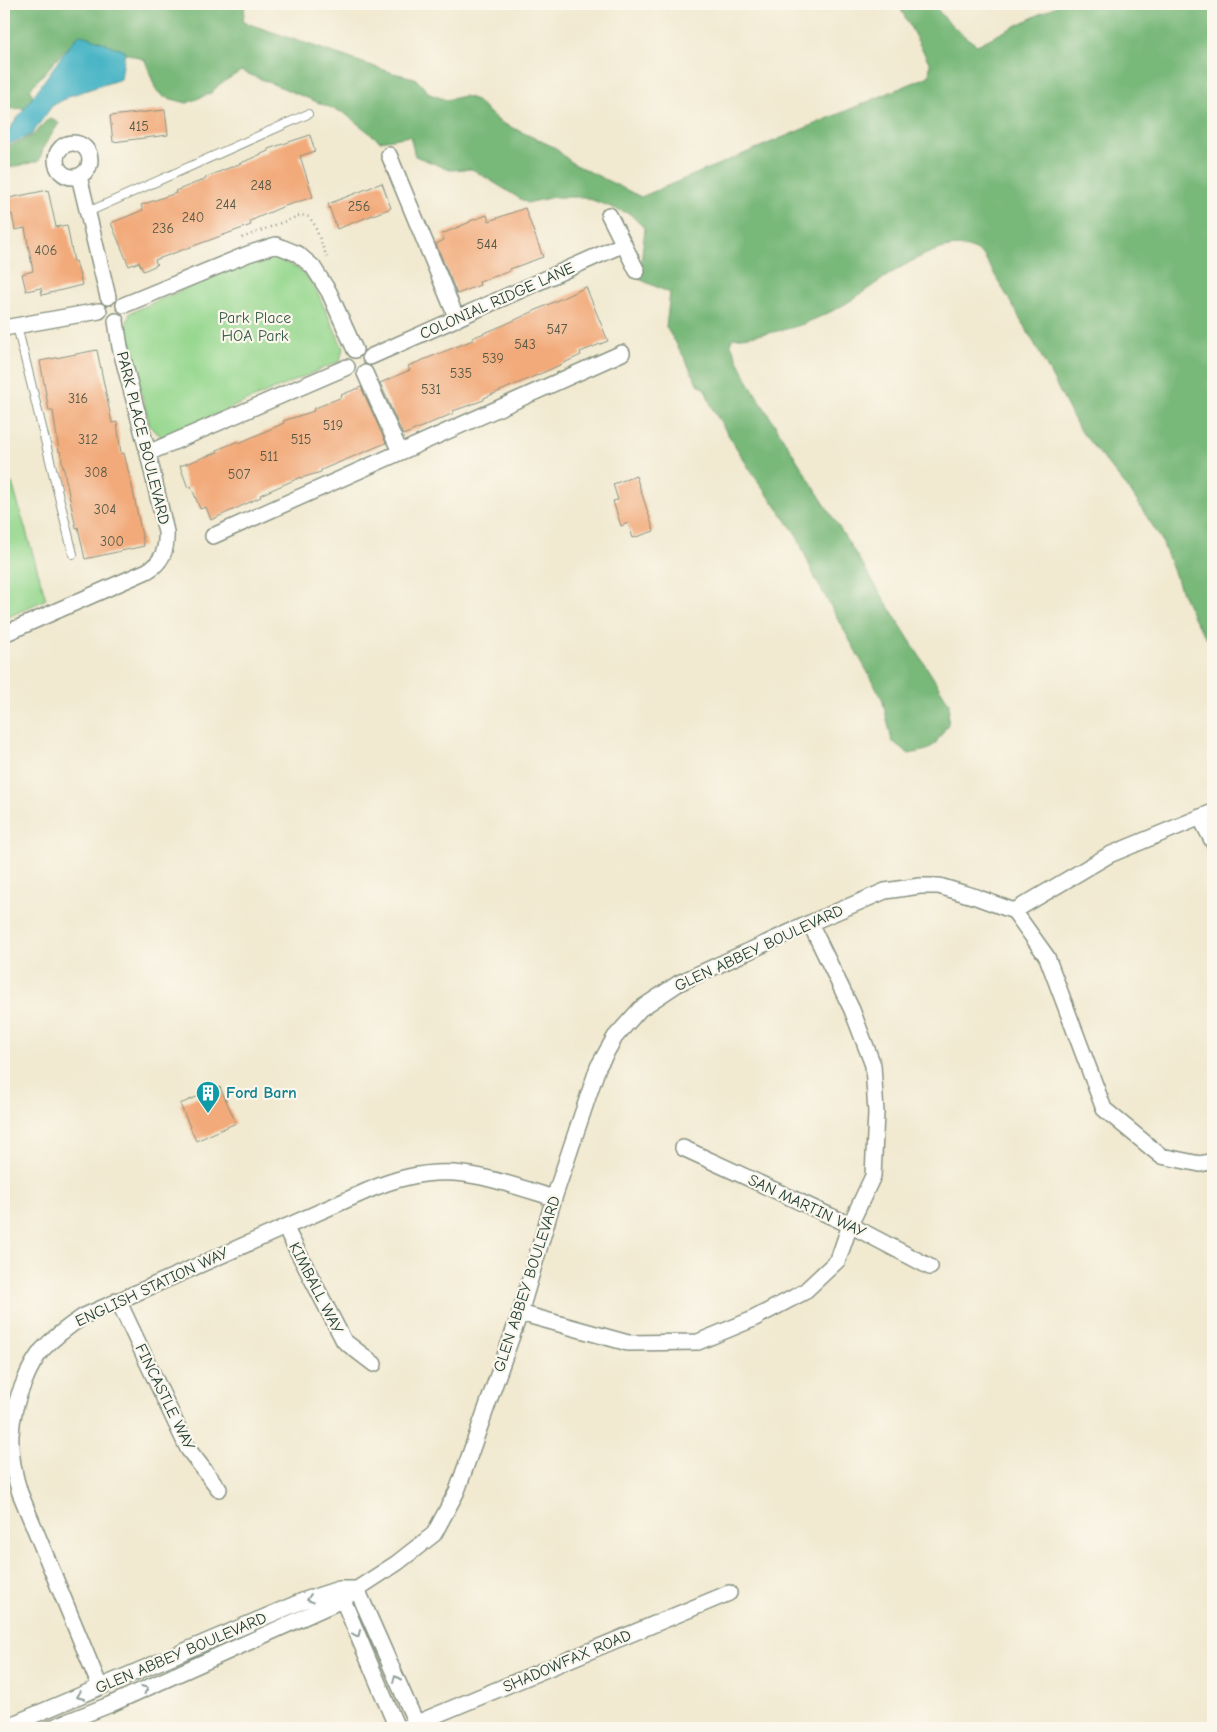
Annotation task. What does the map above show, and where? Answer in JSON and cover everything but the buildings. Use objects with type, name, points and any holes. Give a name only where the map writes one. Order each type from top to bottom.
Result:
[{"type":"street","points":[[389,155],[457,319]]},
{"type":"street","points":[[79,176],[108,297]]},
{"type":"street","points":[[610,215],[637,271]]},
{"type":"street","name":"COLONIAL RIDGE LANE","points":[[370,357],[624,244]]},
{"type":"street","points":[[124,305],[248,254],[276,245],[298,254],[313,267],[329,292],[355,350]]},
{"type":"street","points":[[99,311],[108,322],[116,322],[122,317],[124,305],[119,299],[108,297]]},
{"type":"street","points":[[99,311],[102,302],[108,297]]},
{"type":"street","points":[[11,327],[99,311]]},
{"type":"street","name":"PARK PLACE BOULEVARD","points":[[4,634],[147,571],[159,562],[165,550],[166,532],[148,453],[120,347],[116,322]]},
{"type":"street","points":[[355,350],[362,350],[370,357],[370,366],[365,373],[353,374],[347,367],[347,356],[355,350]]},
{"type":"street","points":[[213,536],[622,353]]},
{"type":"street","points":[[148,453],[347,367]]},
{"type":"street","points":[[365,373],[400,452]]},
{"type":"street","points":[[1213,842],[1207,814],[1110,855],[1014,912],[1047,957],[1104,1109],[1162,1156],[1200,1164],[1213,1161]]},
{"type":"street","name":"GLEN ABBEY BOULEVARD","points":[[51,1728],[109,1705],[357,1588],[397,1563],[434,1534],[457,1491],[520,1313],[554,1198],[598,1067],[616,1037],[640,1009],[679,983],[885,891],[920,886],[940,886],[976,896],[1014,912]]},
{"type":"street","points":[[520,1313],[628,1343],[698,1342],[751,1320],[804,1292],[838,1260],[850,1225],[873,1176],[876,1113],[873,1065],[852,1010],[810,923]]},
{"type":"street","name":"SAN MARTIN WAY","points":[[682,1148],[850,1225],[930,1267]]},
{"type":"street","name":"ENGLISH STATION WAY","points":[[100,1687],[20,1493],[11,1460],[12,1416],[17,1398],[31,1367],[41,1351],[67,1327],[84,1316],[382,1184],[418,1174],[440,1172],[482,1176],[554,1198]]},
{"type":"street","name":"KIMBALL WAY","points":[[285,1227],[344,1341],[374,1364]]},
{"type":"street","name":"FINCASTLE WAY","points":[[118,1300],[188,1449],[219,1489]]},
{"type":"street","points":[[357,1588],[410,1726]]},
{"type":"street","name":"SHADOWFAX ROAD","points":[[410,1726],[729,1594]]},
{"type":"street","points":[[341,1595],[397,1728]]},
{"type":"street","name":"GLEN ABBEY BOULEVARD","points":[[8,1728],[13,1724],[305,1600],[341,1595]]},
{"type":"lane","points":[[88,212],[308,114]]},
{"type":"lane","points":[[11,327],[72,554]]},
{"type":"path","points":[[242,238],[300,215],[309,218],[314,224],[330,266]]},
{"type":"green space","points":[[4,4],[245,4],[243,22],[393,73],[415,78],[430,94],[446,100],[464,96],[474,99],[500,122],[554,147],[572,163],[641,197],[929,76],[930,64],[898,4],[933,4],[953,26],[977,45],[1060,4],[1213,4],[1213,643],[1196,623],[1161,539],[1131,492],[1079,429],[1037,348],[984,256],[969,248],[952,247],[933,252],[913,260],[845,304],[824,315],[787,329],[732,338],[731,345],[750,385],[949,703],[948,724],[935,744],[927,750],[909,754],[892,741],[882,698],[815,578],[796,534],[752,473],[713,410],[705,389],[697,383],[666,327],[670,293],[639,279],[645,229],[630,214],[584,197],[554,197],[527,203],[472,169],[450,170],[415,156],[410,136],[380,141],[344,113],[241,71],[220,84],[211,93],[187,103],[164,97],[156,90],[145,60],[84,38],[71,43],[30,89],[35,102],[31,108],[7,109],[4,117]]},
{"type":"green space","points":[[49,118],[59,123],[44,146],[39,161],[4,169],[4,147],[32,136]]},
{"type":"green space","name":"Park Place HOA Park","points":[[253,259],[283,261],[298,269],[309,279],[343,348],[340,361],[163,437],[150,426],[126,335],[126,326],[130,313]]},
{"type":"green space","points":[[12,483],[46,599],[4,619],[4,485]]},
{"type":"water","points":[[80,35],[125,51],[121,79],[72,95],[52,106],[31,135],[4,146],[4,137],[71,43]]},
{"type":"place","name":"Ford Barn","points":[[208,1114]]}]
